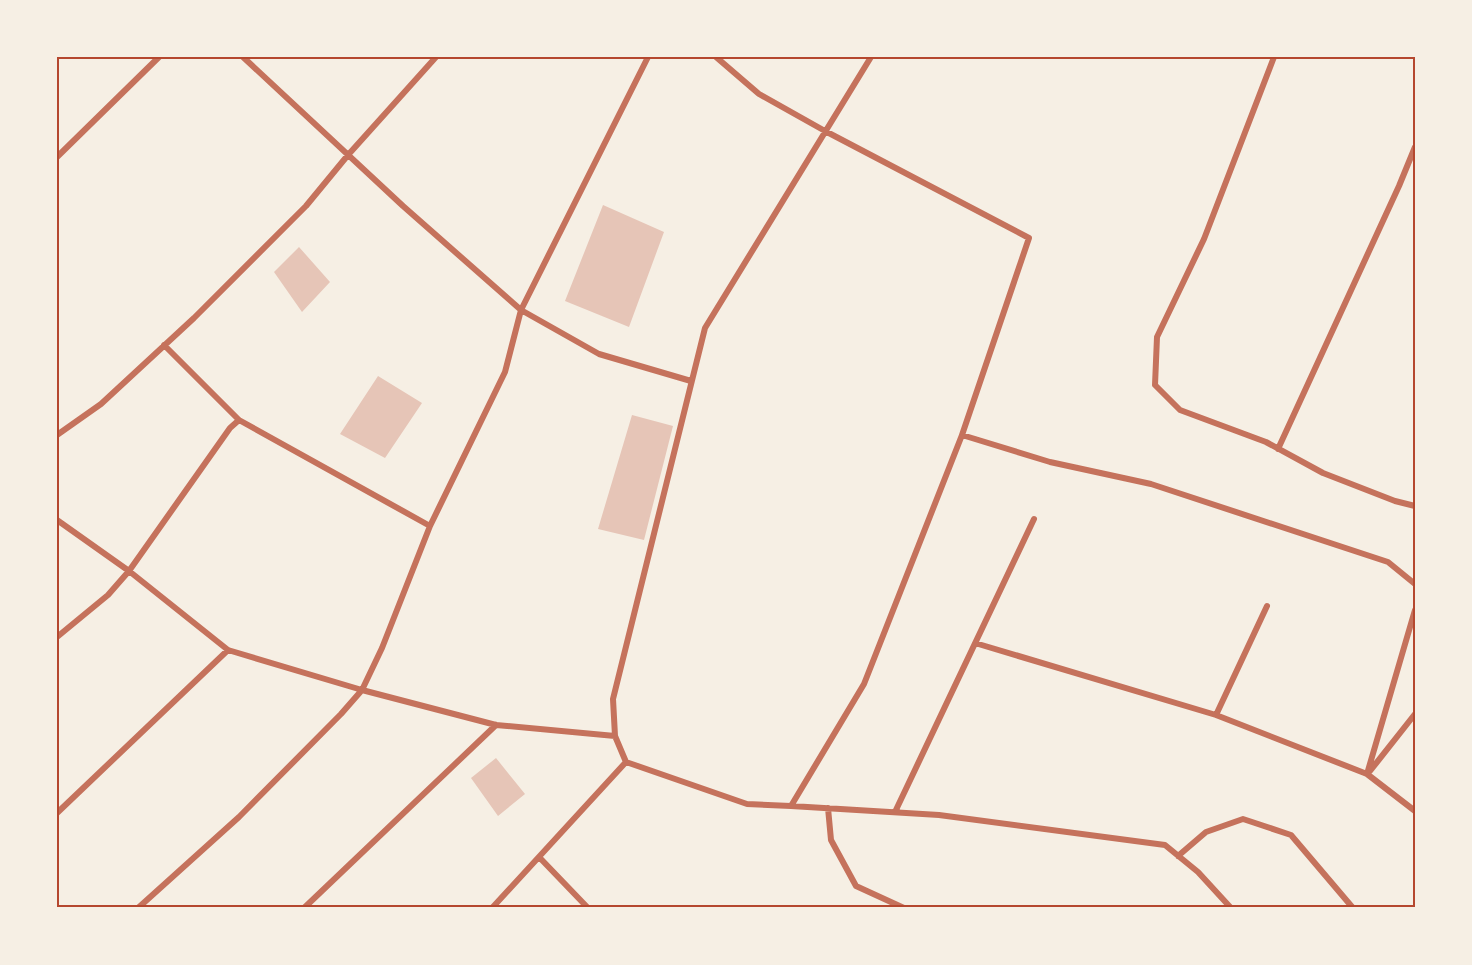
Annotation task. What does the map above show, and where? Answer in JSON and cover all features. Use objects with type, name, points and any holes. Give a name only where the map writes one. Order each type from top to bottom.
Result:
[{"type":"street","points":[[57,157],[159,57]]},
{"type":"street","points":[[243,57],[403,206],[521,310],[599,354],[691,381]]},
{"type":"street","points":[[57,435],[101,404],[194,318],[306,206],[348,155],[436,57]]},
{"type":"street","points":[[138,908],[239,817],[362,690],[382,648],[430,526],[505,372],[521,310],[648,57]]},
{"type":"street","points":[[716,57],[759,94],[825,132],[1029,238],[962,435],[864,684],[791,806]]},
{"type":"street","points":[[871,57],[705,328],[613,699],[615,736],[626,762],[747,804],[939,815],[1165,845],[1198,872],[1231,908]]},
{"type":"street","points":[[1274,57],[1204,239],[1157,337],[1155,386],[1180,410],[1266,442],[1323,473],[1395,501],[1415,506]]},
{"type":"street","points":[[1278,449],[1415,147]]},
{"type":"street","points":[[164,345],[239,420],[430,526]]},
{"type":"street","points":[[57,637],[108,595],[129,571],[230,428],[239,420]]},
{"type":"street","points":[[962,435],[1050,462],[1150,484],[1388,562],[1415,584]]},
{"type":"street","points":[[57,519],[129,571],[228,650],[362,690],[496,725],[615,736]]},
{"type":"street","points":[[895,812],[1034,519]]},
{"type":"street","points":[[1216,715],[1267,606]]},
{"type":"street","points":[[1367,774],[1415,610]]},
{"type":"street","points":[[975,643],[1216,715],[1367,774],[1415,811]]},
{"type":"street","points":[[57,813],[228,650]]},
{"type":"street","points":[[1367,774],[1415,714]]},
{"type":"street","points":[[304,908],[496,725]]},
{"type":"street","points":[[492,908],[626,762]]},
{"type":"street","points":[[828,808],[831,840],[856,886],[904,908]]},
{"type":"street","points":[[1178,856],[1206,832],[1243,819],[1291,835],[1353,908]]},
{"type":"street","points":[[538,857],[588,908]]},
{"type":"building","points":[[603,205],[664,232],[629,327],[565,301]]},
{"type":"building","points":[[299,247],[330,282],[302,312],[274,272]]},
{"type":"building","points":[[378,376],[422,403],[385,458],[340,434]]},
{"type":"building","points":[[632,415],[673,426],[644,540],[598,529]]},
{"type":"building","points":[[496,758],[525,794],[498,816],[471,778]]}]
